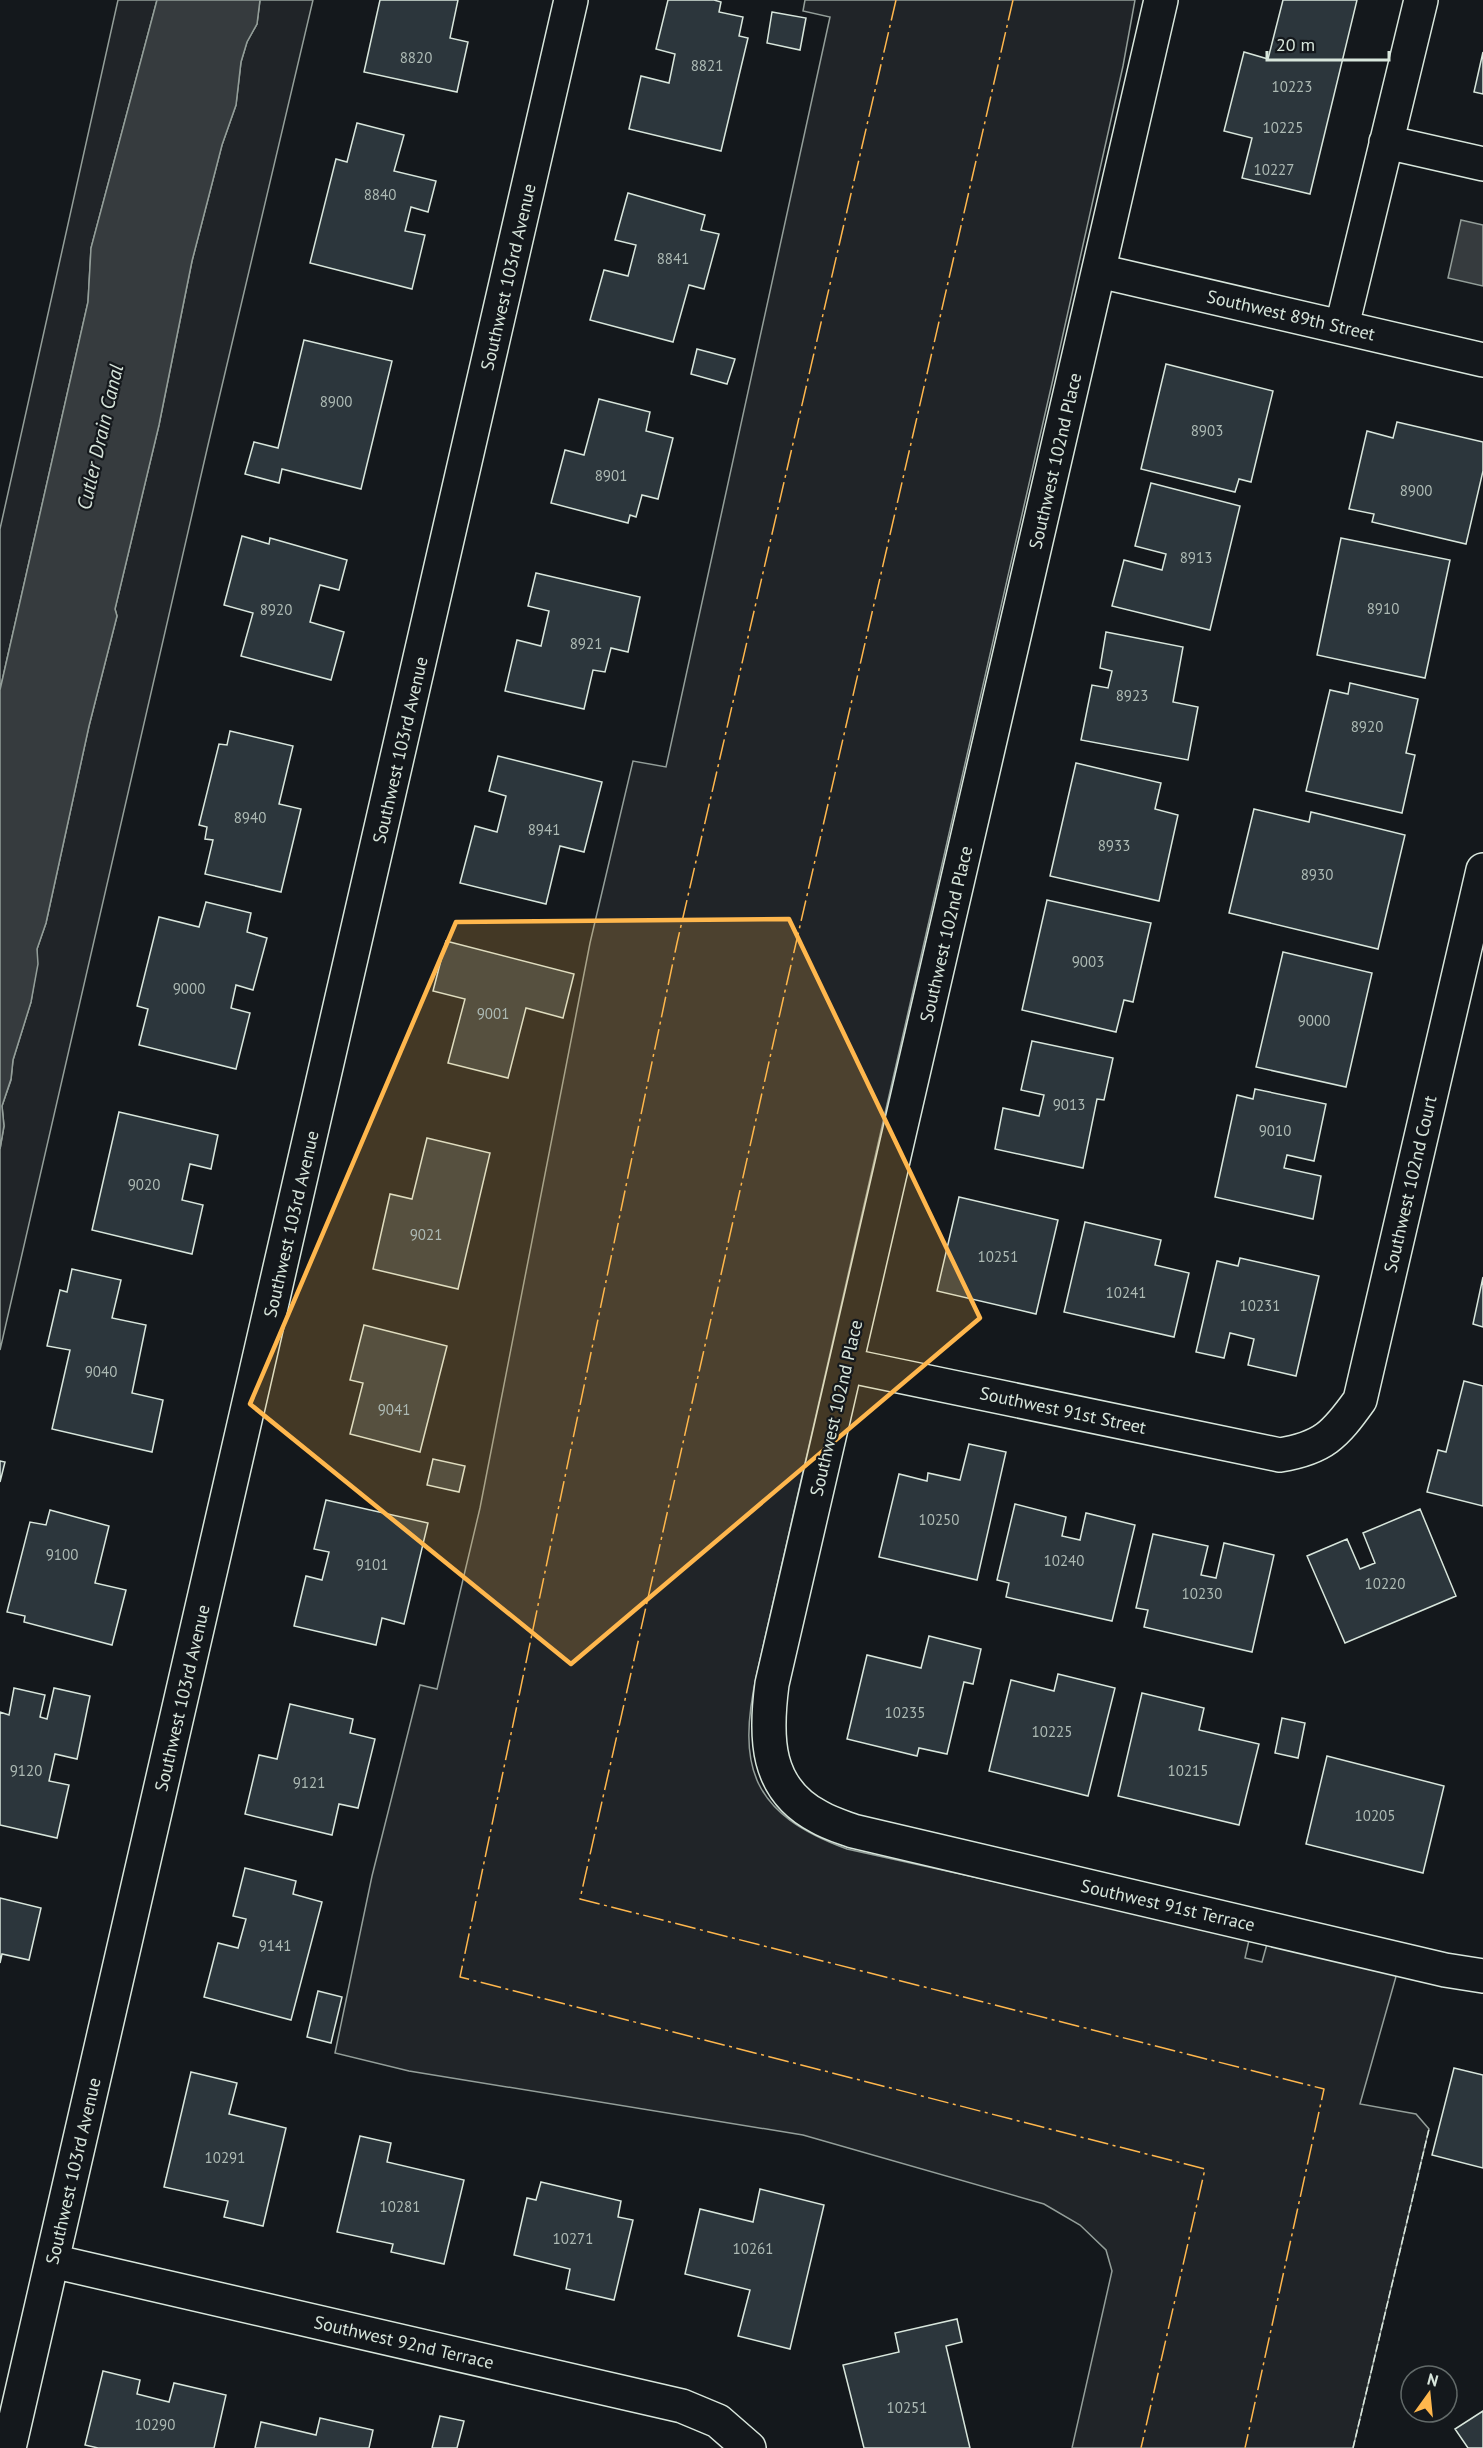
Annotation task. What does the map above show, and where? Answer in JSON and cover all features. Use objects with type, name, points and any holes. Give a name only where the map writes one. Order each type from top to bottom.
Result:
[{"type":"street","name":"Southwest 103rd Avenue","points":[[9,2448],[571,0]]},
{"type":"street","name":"Southwest 102nd Place","points":[[853,1831],[819,1817],[799,1804],[784,1787],[774,1767],[768,1731],[772,1684],[1161,0]]},
{"type":"street","points":[[1342,326],[1421,0]]},
{"type":"street","points":[[1386,142],[1483,164]]},
{"type":"street","name":"Southwest 89th Street","points":[[1099,271],[1483,360]]},
{"type":"street","name":"Southwest 102nd Court","points":[[1280,1455],[1302,1451],[1328,1439],[1360,1400],[1483,870]]},
{"type":"street","name":"Southwest 91st Street","points":[[846,1365],[1280,1455]]},
{"type":"street","name":"Southwest 91st Terrace","points":[[853,1831],[1445,1970],[1483,1976]]},
{"type":"street","name":"Southwest 92nd Terrace","points":[[52,2261],[682,2406],[718,2421],[748,2446]]},
{"type":"highlighted area","points":[[789,919],[980,1318],[571,1664],[250,1404],[456,922]]},
{"type":"shaded area","points":[[118,0],[157,0],[91,248],[88,302],[0,690],[0,529]]},
{"type":"shaded area","points":[[260,0],[313,0],[0,1350],[0,1149],[4,1126],[2,1106],[31,1002],[37,949],[46,923],[89,726],[117,616],[115,609],[159,425],[192,261],[222,145],[236,105],[241,62],[247,42],[257,24]]},
{"type":"shaded area","points":[[805,0],[1135,0],[1123,66],[1053,379],[757,1673],[751,1706],[749,1736],[751,1761],[758,1783],[771,1803],[790,1820],[815,1835],[847,1849],[1249,1940],[1245,1958],[1262,1962],[1267,1944],[1397,1973],[1360,2104],[1416,2114],[1429,2129],[1353,2448],[1072,2448],[1112,2271],[1106,2250],[1080,2225],[1044,2204],[803,2135],[409,2071],[335,2053],[372,1876],[420,1685],[437,1689],[480,1508],[590,943],[633,761],[666,767],[830,17],[803,11]]},
{"type":"water","name":"Cutler Drain Canal","points":[[157,0],[260,0],[257,24],[247,42],[241,62],[236,105],[222,145],[192,261],[159,425],[115,609],[117,616],[89,726],[46,923],[37,949],[38,964],[31,1002],[2,1106],[4,1126],[0,1149],[0,690],[88,302],[91,248]]},
{"type":"water","points":[[1461,220],[1483,225],[1483,286],[1448,278]]},
{"type":"building","points":[[380,0],[458,0],[450,38],[468,42],[457,92],[364,72]]},
{"type":"building","points":[[668,0],[714,0],[721,2],[719,12],[743,17],[739,36],[748,38],[721,151],[629,129],[641,76],[669,83],[675,54],[656,49]]},
{"type":"building","points":[[1283,0],[1357,0],[1310,194],[1242,178],[1252,138],[1224,131],[1244,52],[1268,59]]},
{"type":"building","points":[[772,12],[806,18],[800,50],[767,43]]},
{"type":"building","points":[[1483,52],[1483,94],[1474,92]]},
{"type":"building","points":[[357,123],[404,135],[394,171],[436,181],[428,212],[411,207],[405,231],[425,235],[412,289],[310,263],[336,159],[347,162]]},
{"type":"building","points":[[628,193],[705,215],[701,230],[719,234],[704,289],[689,285],[673,342],[590,320],[604,270],[628,276],[636,245],[615,240]]},
{"type":"building","points":[[304,340],[392,361],[361,489],[282,469],[279,483],[245,474],[254,442],[278,448]]},
{"type":"building","points":[[697,349],[735,359],[727,384],[691,374]]},
{"type":"building","points":[[1166,364],[1273,391],[1251,482],[1239,479],[1235,492],[1141,469]]},
{"type":"building","points":[[599,399],[650,412],[646,431],[673,438],[658,499],[642,495],[636,517],[630,515],[628,523],[551,503],[565,450],[584,455]]},
{"type":"building","points":[[1397,422],[1483,442],[1483,471],[1466,544],[1372,522],[1374,514],[1349,509],[1367,431],[1393,438]]},
{"type":"building","points":[[1151,483],[1240,506],[1210,630],[1112,606],[1124,560],[1162,570],[1166,554],[1135,546]]},
{"type":"building","points":[[242,536],[269,544],[270,538],[347,560],[339,590],[320,585],[310,622],[344,632],[331,680],[241,656],[253,613],[224,605]]},
{"type":"building","points":[[1341,538],[1450,560],[1425,678],[1317,655]]},
{"type":"building","points":[[536,573],[640,597],[628,652],[611,648],[605,672],[593,670],[584,709],[505,691],[517,640],[541,646],[549,611],[528,606]]},
{"type":"building","points":[[1106,632],[1183,647],[1173,702],[1198,707],[1188,760],[1081,740],[1092,685],[1108,688],[1112,671],[1100,668]]},
{"type":"building","points":[[1350,683],[1418,699],[1406,753],[1415,755],[1402,813],[1306,791],[1330,690],[1348,694]]},
{"type":"building","points":[[230,731],[293,746],[279,804],[301,809],[281,892],[205,874],[213,840],[205,839],[207,827],[199,825],[219,744],[227,745]]},
{"type":"building","points":[[498,756],[602,782],[584,852],[560,846],[546,904],[460,883],[475,826],[497,832],[506,796],[489,791]]},
{"type":"building","points":[[1076,763],[1161,783],[1155,809],[1178,815],[1159,901],[1050,876]]},
{"type":"building","points":[[1254,809],[1309,822],[1311,812],[1405,835],[1378,949],[1229,913]]},
{"type":"building","points":[[1047,900],[1151,923],[1133,1002],[1124,1000],[1116,1032],[1022,1010]]},
{"type":"building","points":[[206,902],[251,913],[247,932],[267,938],[253,990],[236,985],[231,1008],[250,1013],[236,1069],[139,1045],[148,1009],[137,1006],[159,917],[199,927]]},
{"type":"building","points":[[446,941],[574,974],[563,1018],[526,1008],[508,1078],[448,1063],[465,999],[433,991]]},
{"type":"building","points":[[1283,952],[1372,973],[1346,1087],[1256,1067]]},
{"type":"building","points":[[1032,1041],[1113,1058],[1104,1100],[1097,1099],[1083,1168],[995,1149],[1003,1108],[1039,1116],[1044,1095],[1021,1090]]},
{"type":"building","points":[[1255,1089],[1326,1104],[1314,1161],[1287,1155],[1284,1168],[1321,1176],[1313,1219],[1215,1197],[1237,1095],[1253,1099]]},
{"type":"building","points":[[119,1112],[218,1135],[211,1169],[190,1164],[182,1200],[203,1205],[192,1254],[92,1230]]},
{"type":"building","points":[[427,1138],[490,1153],[458,1289],[373,1269],[390,1194],[412,1199]]},
{"type":"building","points":[[959,1197],[1058,1220],[1036,1314],[937,1291]]},
{"type":"building","points":[[1085,1222],[1161,1240],[1155,1265],[1189,1273],[1174,1337],[1064,1312]]},
{"type":"building","points":[[1240,1258],[1319,1276],[1296,1376],[1248,1365],[1254,1339],[1230,1333],[1224,1358],[1196,1352],[1217,1261],[1238,1266]]},
{"type":"building","points":[[72,1269],[121,1280],[112,1318],[146,1325],[132,1393],[163,1400],[152,1452],[52,1429],[70,1350],[47,1346],[60,1290],[67,1292]]},
{"type":"building","points":[[1483,1277],[1483,1327],[1473,1324]]},
{"type":"building","points":[[364,1325],[447,1346],[420,1452],[350,1434],[363,1383],[350,1380]]},
{"type":"building","points":[[1464,1381],[1483,1386],[1483,1506],[1427,1492],[1438,1450],[1446,1452]]},
{"type":"building","points":[[969,1444],[1006,1452],[977,1580],[879,1557],[899,1474],[927,1481],[928,1473],[960,1480]]},
{"type":"building","points":[[433,1459],[465,1466],[459,1492],[427,1485]]},
{"type":"building","points":[[0,1461],[5,1462],[0,1482]]},
{"type":"building","points":[[326,1500],[428,1523],[404,1624],[382,1618],[376,1645],[294,1626],[306,1576],[322,1580],[329,1552],[314,1549]]},
{"type":"building","points":[[1015,1504],[1066,1517],[1062,1536],[1080,1540],[1086,1513],[1135,1525],[1112,1621],[1006,1597],[1009,1583],[997,1580]]},
{"type":"building","points":[[1420,1509],[1456,1596],[1345,1643],[1307,1556],[1347,1539],[1360,1569],[1375,1563],[1363,1533]]},
{"type":"building","points":[[50,1510],[109,1526],[95,1583],[126,1590],[112,1645],[24,1622],[25,1616],[7,1612],[30,1522],[46,1525]]},
{"type":"building","points":[[1153,1534],[1208,1546],[1201,1575],[1216,1578],[1224,1543],[1274,1555],[1252,1652],[1144,1627],[1148,1610],[1136,1608]]},
{"type":"building","points":[[929,1636],[981,1649],[973,1684],[964,1682],[947,1754],[919,1748],[917,1756],[847,1739],[867,1655],[921,1668]]},
{"type":"building","points":[[1058,1674],[1115,1688],[1088,1796],[989,1771],[1011,1680],[1054,1691]]},
{"type":"building","points":[[14,1688],[45,1695],[40,1717],[47,1719],[54,1688],[90,1696],[77,1759],[55,1754],[49,1781],[69,1785],[57,1838],[0,1825],[0,1712],[9,1715]]},
{"type":"building","points":[[1142,1693],[1204,1708],[1199,1730],[1259,1744],[1239,1825],[1118,1796]]},
{"type":"building","points":[[290,1704],[353,1719],[350,1733],[375,1739],[358,1808],[339,1804],[332,1835],[245,1814],[259,1755],[277,1759]]},
{"type":"building","points":[[1282,1718],[1305,1723],[1298,1758],[1275,1753]]},
{"type":"building","points":[[1327,1756],[1444,1786],[1423,1873],[1306,1844]]},
{"type":"building","points":[[245,1868],[296,1881],[293,1894],[322,1902],[291,2020],[204,1997],[218,1943],[238,1948],[246,1919],[233,1916]]},
{"type":"building","points":[[0,1898],[41,1908],[29,1960],[2,1954],[0,1963]]},
{"type":"building","points":[[318,1991],[342,1997],[331,2043],[307,2037]]},
{"type":"building","points":[[1454,2068],[1483,2075],[1483,2168],[1432,2155]]},
{"type":"building","points":[[191,2072],[237,2083],[229,2114],[286,2128],[263,2226],[224,2217],[228,2201],[164,2187]]},
{"type":"building","points":[[360,2136],[391,2143],[387,2162],[464,2180],[444,2264],[391,2252],[393,2244],[337,2232]]},
{"type":"building","points":[[541,2182],[621,2201],[618,2217],[633,2220],[614,2300],[566,2289],[570,2269],[514,2255],[527,2198],[536,2200]]},
{"type":"building","points":[[760,2189],[824,2205],[790,2349],[738,2336],[750,2290],[685,2274],[700,2209],[753,2222]]},
{"type":"building","points":[[957,2319],[962,2342],[946,2346],[970,2448],[864,2448],[843,2365],[899,2352],[895,2333]]},
{"type":"building","points":[[103,2371],[140,2380],[137,2394],[169,2402],[174,2383],[226,2395],[214,2448],[98,2448],[85,2445]]},
{"type":"building","points":[[1483,2411],[1483,2448],[1468,2448],[1455,2429]]},
{"type":"building","points":[[440,2416],[464,2421],[457,2448],[432,2448]]},
{"type":"building","points":[[320,2418],[373,2430],[369,2448],[255,2448],[261,2422],[316,2435]]},
{"type":"fence","points":[[1353,2448],[1429,2129]]},
{"type":"power","points":[[896,0],[677,943],[460,1977],[1205,2169],[1141,2448]]},
{"type":"power","points":[[1013,0],[785,991],[580,1899],[1324,2089],[1245,2448]]}]
